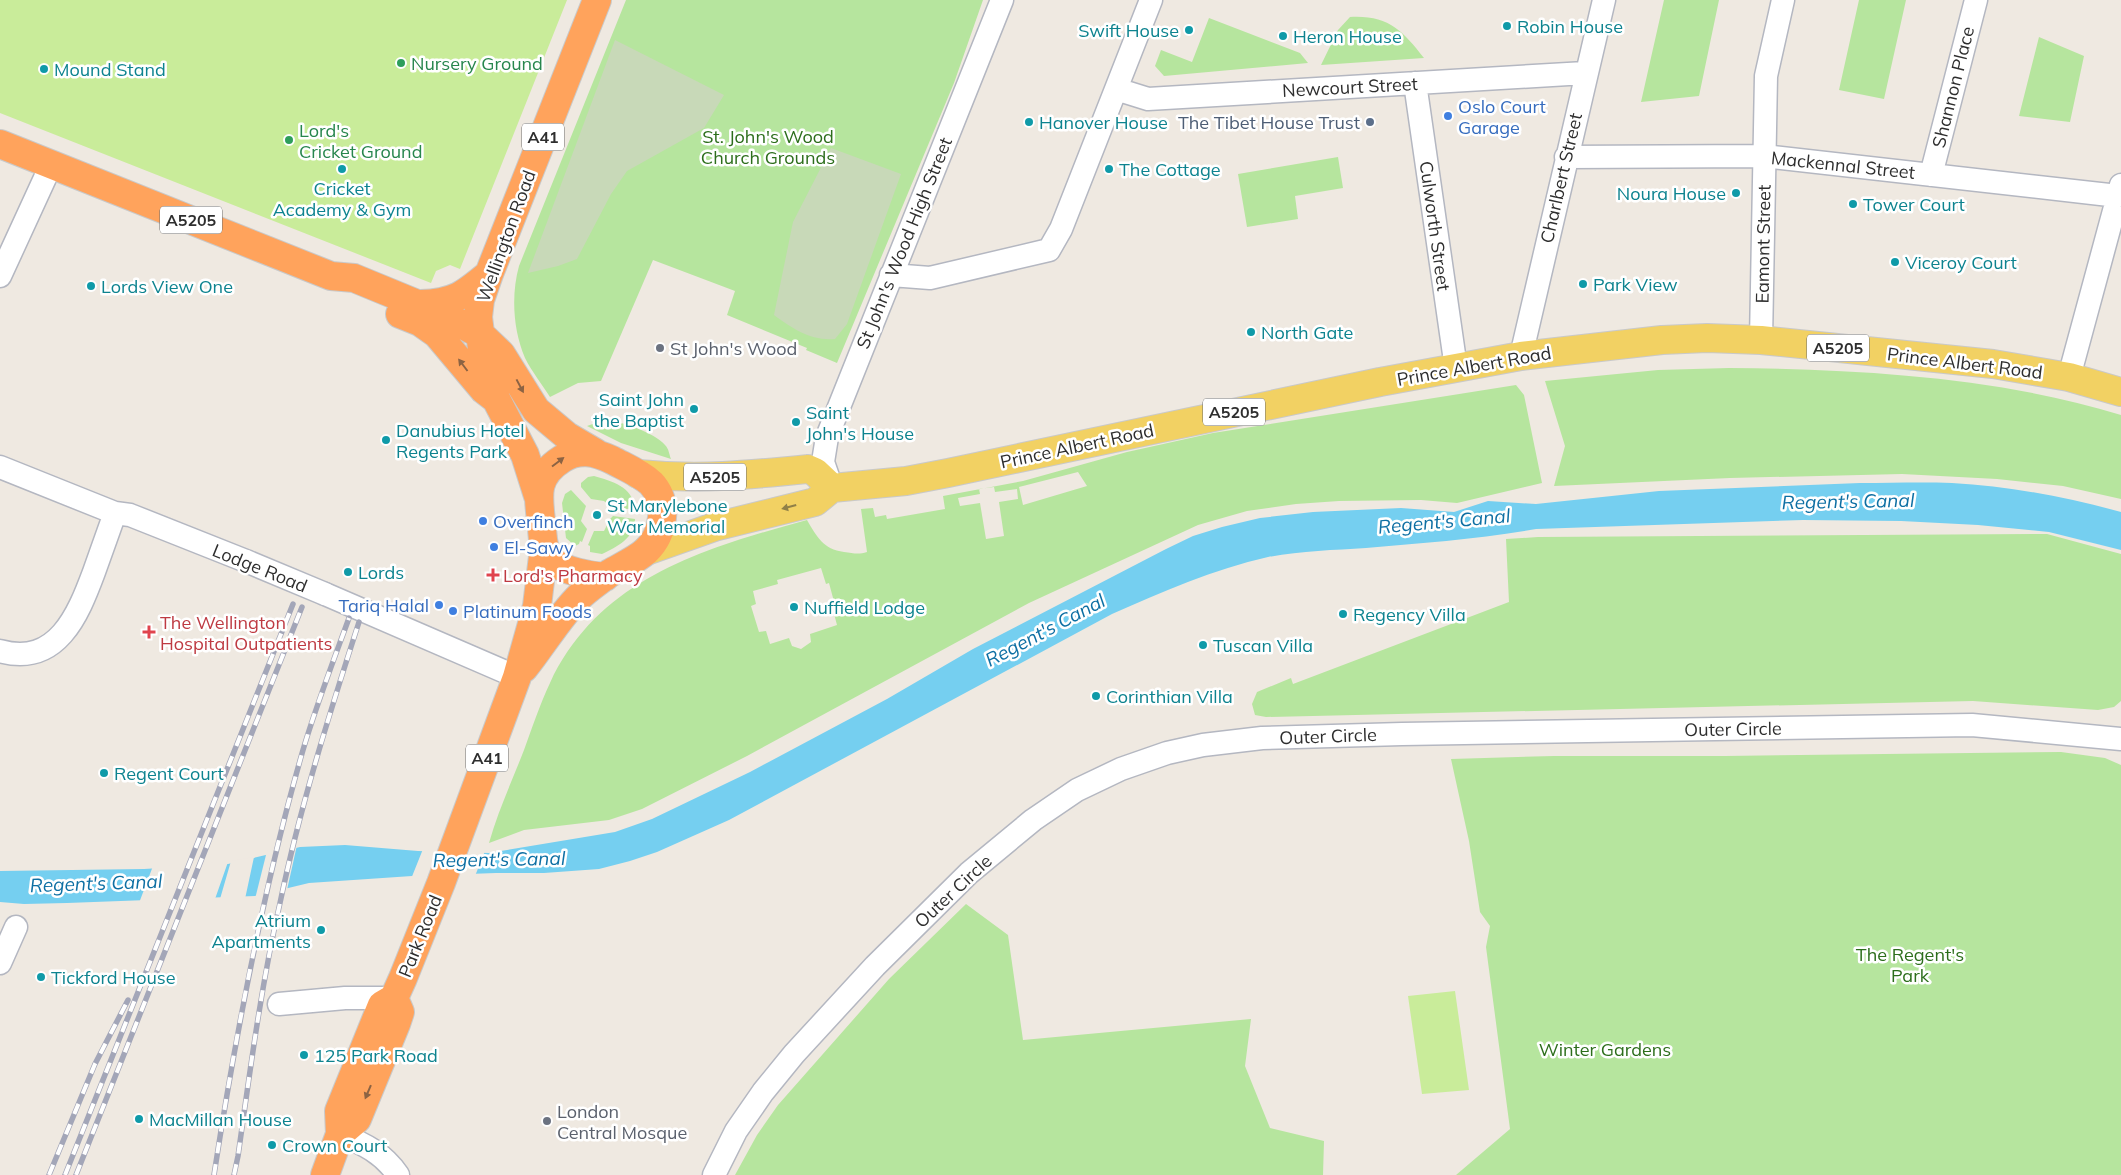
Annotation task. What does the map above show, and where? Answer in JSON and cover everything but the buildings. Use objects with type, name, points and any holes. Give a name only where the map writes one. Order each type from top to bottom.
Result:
[{"type":"highway","name":"Wellington Road","points":[[538,496],[525,455],[496,399],[484,357],[478,310],[489,274],[597,0]]},
{"type":"highway","name":"A5205","points":[[0,144],[331,276],[354,278],[420,304],[480,334]]},
{"type":"highway","name":"A5205","points":[[420,304],[441,304],[454,300],[489,274]]},
{"type":"highway","name":"A5205","points":[[331,276],[346,292],[420,322],[437,334],[484,390],[496,399]]},
{"type":"highway","name":"A41","points":[[480,334],[501,354],[536,410],[567,436],[638,474],[650,483],[657,492],[663,514],[660,531],[646,551],[605,577]]},
{"type":"highway","points":[[538,496],[545,476],[556,463],[570,454],[596,453]]},
{"type":"highway","name":"A41","points":[[538,496],[544,548]]},
{"type":"highway","points":[[544,548],[552,562],[576,572],[605,577]]},
{"type":"highway","name":"Park Road","points":[[331,1173],[340,1134],[356,1119],[396,1024],[400,1012],[394,998],[441,883],[517,677],[537,606],[544,548]]},
{"type":"highway","name":"Park Road","points":[[517,677],[579,597],[605,577]]},
{"type":"main road","name":"Prince Albert Road","points":[[832,488],[898,482],[956,472],[1361,386],[1521,356],[1662,340],[1707,338],[1762,340],[1993,364],[2069,377],[2121,392]]},
{"type":"main road","name":"A5205","points":[[638,474],[691,478],[747,476],[808,469],[815,472],[832,488]]},
{"type":"main road","points":[[646,551],[714,528],[815,502],[832,488]]},
{"type":"street","name":"St John's Wood High Street","points":[[832,488],[823,462],[827,437],[1002,0]]},
{"type":"street","points":[[891,275],[930,278],[1039,254],[1049,250],[1061,229],[1151,0]]},
{"type":"street","name":"Charlbert Street","points":[[1521,356],[1604,0]]},
{"type":"street","name":"Eamont Street","points":[[1762,340],[1766,76],[1783,0]]},
{"type":"street","name":"Shannon Place","points":[[1931,175],[1976,0]]},
{"type":"street","name":"Newcourt Street","points":[[1119,81],[1148,99],[1586,73]]},
{"type":"street","name":"Culworth Street","points":[[1415,83],[1456,368]]},
{"type":"street","name":"Mackennal Street","points":[[1566,157],[1764,156],[1931,175],[2120,190]]},
{"type":"street","points":[[0,276],[52,165]]},
{"type":"street","points":[[2069,377],[2120,190]]},
{"type":"street","name":"Lodge Road","points":[[0,467],[115,513],[130,515],[246,561],[517,677]]},
{"type":"street","points":[[0,651],[12,654],[32,653],[54,642],[62,634],[75,617],[85,596],[115,513]]},
{"type":"street","name":"Outer Circle","points":[[714,1175],[736,1131],[794,1054],[875,966],[969,873],[1033,820],[1077,790],[1121,769],[1167,753],[1203,745],[1262,738],[1972,725],[2121,739]]},
{"type":"street","points":[[0,963],[16,927]]},
{"type":"street","points":[[279,1004],[345,998],[394,998]]},
{"type":"street","points":[[340,1134],[364,1144],[389,1162],[398,1175]]},
{"type":"green space","name":"Lord's Cricket Ground","points":[[0,0],[567,0],[460,269],[450,265],[436,271],[431,283],[0,113]]},
{"type":"green space","name":"St. John's Wood Church Grounds","points":[[626,0],[983,0],[954,83],[837,363],[806,350],[807,348],[727,315],[735,291],[653,260],[601,381],[578,383],[550,397],[525,358],[518,336],[514,312],[516,277],[519,266]]},
{"type":"green space","points":[[1664,0],[1719,0],[1699,96],[1641,102]]},
{"type":"green space","points":[[1859,0],[1906,0],[1884,99],[1839,90]]},
{"type":"green space","points":[[1350,17],[1374,19],[1393,26],[1401,32],[1424,58],[1321,65],[1338,30]]},
{"type":"green space","points":[[1209,18],[1300,53],[1308,63],[1164,76],[1155,66],[1161,50],[1192,62]]},
{"type":"green space","points":[[2039,37],[2084,56],[2070,122],[2019,116]]},
{"type":"green space","points":[[615,40],[724,95],[704,128],[627,171],[611,194],[577,259],[558,266],[528,273]]},
{"type":"green space","points":[[831,148],[901,174],[847,324],[835,339],[826,339],[803,333],[774,315],[793,222]]},
{"type":"green space","points":[[1338,157],[1343,188],[1295,196],[1298,219],[1247,227],[1238,174]]},
{"type":"green space","points":[[1729,368],[1827,370],[1927,378],[2026,392],[2074,402],[2121,415],[2121,499],[2063,486],[1997,479],[1902,474],[1730,478],[1554,486],[1565,446],[1545,381],[1658,370]]},
{"type":"green space","points":[[1516,385],[1524,395],[1542,483],[1457,503],[1421,500],[1339,501],[1296,504],[1247,511],[1198,525],[1029,603],[747,756],[642,809],[609,820],[524,830],[489,843],[543,699],[571,647],[596,617],[626,593],[659,573],[694,556],[807,520],[821,541],[831,548],[856,554],[864,553],[867,552],[861,509],[873,508],[875,517],[886,515],[887,519],[945,509],[943,496],[979,489],[980,494],[958,498],[960,506],[980,503],[986,539],[1004,536],[999,502],[1018,499],[1017,489],[995,492],[994,487],[984,488],[1023,481],[1127,452],[1213,433]],"holes":[[[1078,472],[1087,486],[1023,505],[1019,487]],[[821,568],[826,584],[829,583],[836,609],[833,610],[837,625],[810,634],[811,642],[801,649],[792,646],[789,638],[770,644],[766,631],[759,632],[751,606],[756,604],[753,591],[778,584],[777,580]]]},
{"type":"green space","points":[[604,420],[619,422],[660,440],[668,450],[671,459],[621,443],[587,426]]},
{"type":"green space","points":[[594,476],[608,480],[626,490],[633,500],[634,507],[629,509],[612,508],[604,501],[591,499],[581,487],[581,483],[588,477]]},
{"type":"green space","points":[[571,490],[586,506],[581,521],[587,529],[582,542],[580,541],[575,546],[566,538],[562,503],[565,494]]},
{"type":"green space","points":[[613,516],[635,519],[629,537],[602,554],[590,552],[590,546],[588,545],[594,531],[604,531]]},
{"type":"green space","points":[[2047,534],[2121,554],[2121,701],[2114,707],[2098,710],[1973,701],[1266,717],[1255,715],[1252,704],[1257,692],[1291,678],[1293,684],[1509,602],[1506,539],[1538,537]]},
{"type":"green space","name":"The Regent's Park","points":[[2061,752],[2105,758],[2121,765],[2121,1175],[1456,1175],[1510,1129],[1486,947],[1490,926],[1480,912],[1469,841],[1451,759],[1554,756]]},
{"type":"green space","points":[[966,904],[1008,935],[1023,1040],[1251,1019],[1245,1066],[1270,1128],[1324,1141],[1323,1175],[735,1175],[757,1135],[778,1105],[889,979]]},
{"type":"green space","points":[[1455,991],[1469,1090],[1422,1094],[1408,996]]},
{"type":"water","name":"Regent's Canal","points":[[1860,483],[1973,484],[2037,493],[2121,512],[2121,550],[2049,532],[1978,525],[1901,521],[1803,520],[1536,529],[1451,540],[1280,555],[1248,562],[1208,575],[1169,589],[1112,614],[729,820],[657,852],[630,861],[599,869],[544,873],[412,876],[309,883],[255,896],[67,903],[24,904],[0,902],[0,871],[144,869],[228,864],[300,847],[345,845],[418,851],[489,853],[615,832],[652,819],[750,772],[887,699],[973,649],[1166,549],[1193,536],[1260,518],[1313,512],[1401,508],[1454,512],[1488,501],[1536,504],[1659,491]]},
{"type":"pier","points":[[297,845],[287,890],[255,899],[267,851]]},
{"type":"pier","points":[[423,849],[485,851],[475,876],[411,879]]},
{"type":"pier","points":[[254,857],[245,899],[220,899],[231,861]]},
{"type":"pier","points":[[228,862],[215,899],[139,903],[153,866]]},
{"type":"railway","points":[[65,1175],[293,604]]},
{"type":"railway","points":[[76,1175],[302,607]]},
{"type":"railway","points":[[214,1175],[241,1014],[275,855],[308,734],[349,618]]},
{"type":"railway","points":[[234,1175],[273,934],[288,867],[316,761],[359,622]]},
{"type":"railway","points":[[49,1175],[95,1064],[128,1000]]},
{"type":"place","name":"Robin House","points":[[1507,26]]},
{"type":"place","name":"Swift House","points":[[1189,30]]},
{"type":"place","name":"Heron House","points":[[1283,36]]},
{"type":"place","name":"Nursery Ground","points":[[401,63]]},
{"type":"place","name":"Mound Stand","points":[[44,69]]},
{"type":"place","name":"Oslo Court Garage","points":[[1448,116]]},
{"type":"place","name":"Hanover House","points":[[1029,122]]},
{"type":"place","name":"The Tibet House Trust","points":[[1370,122]]},
{"type":"place","name":"Lord's Cricket Ground","points":[[289,140]]},
{"type":"place","name":"Cricket Academy & Gym","points":[[342,169]]},
{"type":"place","name":"The Cottage","points":[[1109,169]]},
{"type":"place","name":"Noura House","points":[[1736,193]]},
{"type":"place","name":"Tower Court","points":[[1853,204]]},
{"type":"place","name":"Viceroy Court","points":[[1895,262]]},
{"type":"place","name":"Park View","points":[[1583,284]]},
{"type":"place","name":"Lords View One","points":[[91,286]]},
{"type":"place","name":"North Gate","points":[[1251,332]]},
{"type":"place","name":"St John's Wood","points":[[660,348]]},
{"type":"place","name":"Saint John the Baptist","points":[[694,409]]},
{"type":"place","name":"Saint John's House","points":[[796,422]]},
{"type":"place","name":"Danubius Hotel Regents Park","points":[[386,440]]},
{"type":"place","name":"St Marylebone War Memorial","points":[[597,515]]},
{"type":"place","name":"Overfinch","points":[[483,521]]},
{"type":"place","name":"El-Sawy","points":[[494,547]]},
{"type":"place","name":"Lords","points":[[348,572]]},
{"type":"place","name":"Lord's Pharmacy","points":[[493,575]]},
{"type":"place","name":"Tariq Halal","points":[[439,605]]},
{"type":"place","name":"Nuffield Lodge","points":[[794,607]]},
{"type":"place","name":"Platinum Foods","points":[[453,611]]},
{"type":"place","name":"Regency Villa","points":[[1343,614]]},
{"type":"place","name":"The Wellington Hospital Outpatients","points":[[149,632]]},
{"type":"place","name":"Tuscan Villa","points":[[1203,645]]},
{"type":"place","name":"Corinthian Villa","points":[[1096,696]]},
{"type":"place","name":"Regent Court","points":[[104,773]]},
{"type":"place","name":"Atrium Apartments","points":[[321,930]]},
{"type":"place","name":"Tickford House","points":[[41,977]]},
{"type":"place","name":"125 Park Road","points":[[304,1055]]},
{"type":"place","name":"MacMillan House","points":[[139,1119]]},
{"type":"place","name":"London Central Mosque","points":[[547,1121]]},
{"type":"place","name":"Crown Court","points":[[272,1145]]},
{"type":"park label","name":"Winter Gardens","points":[[1605,1049]]}]
